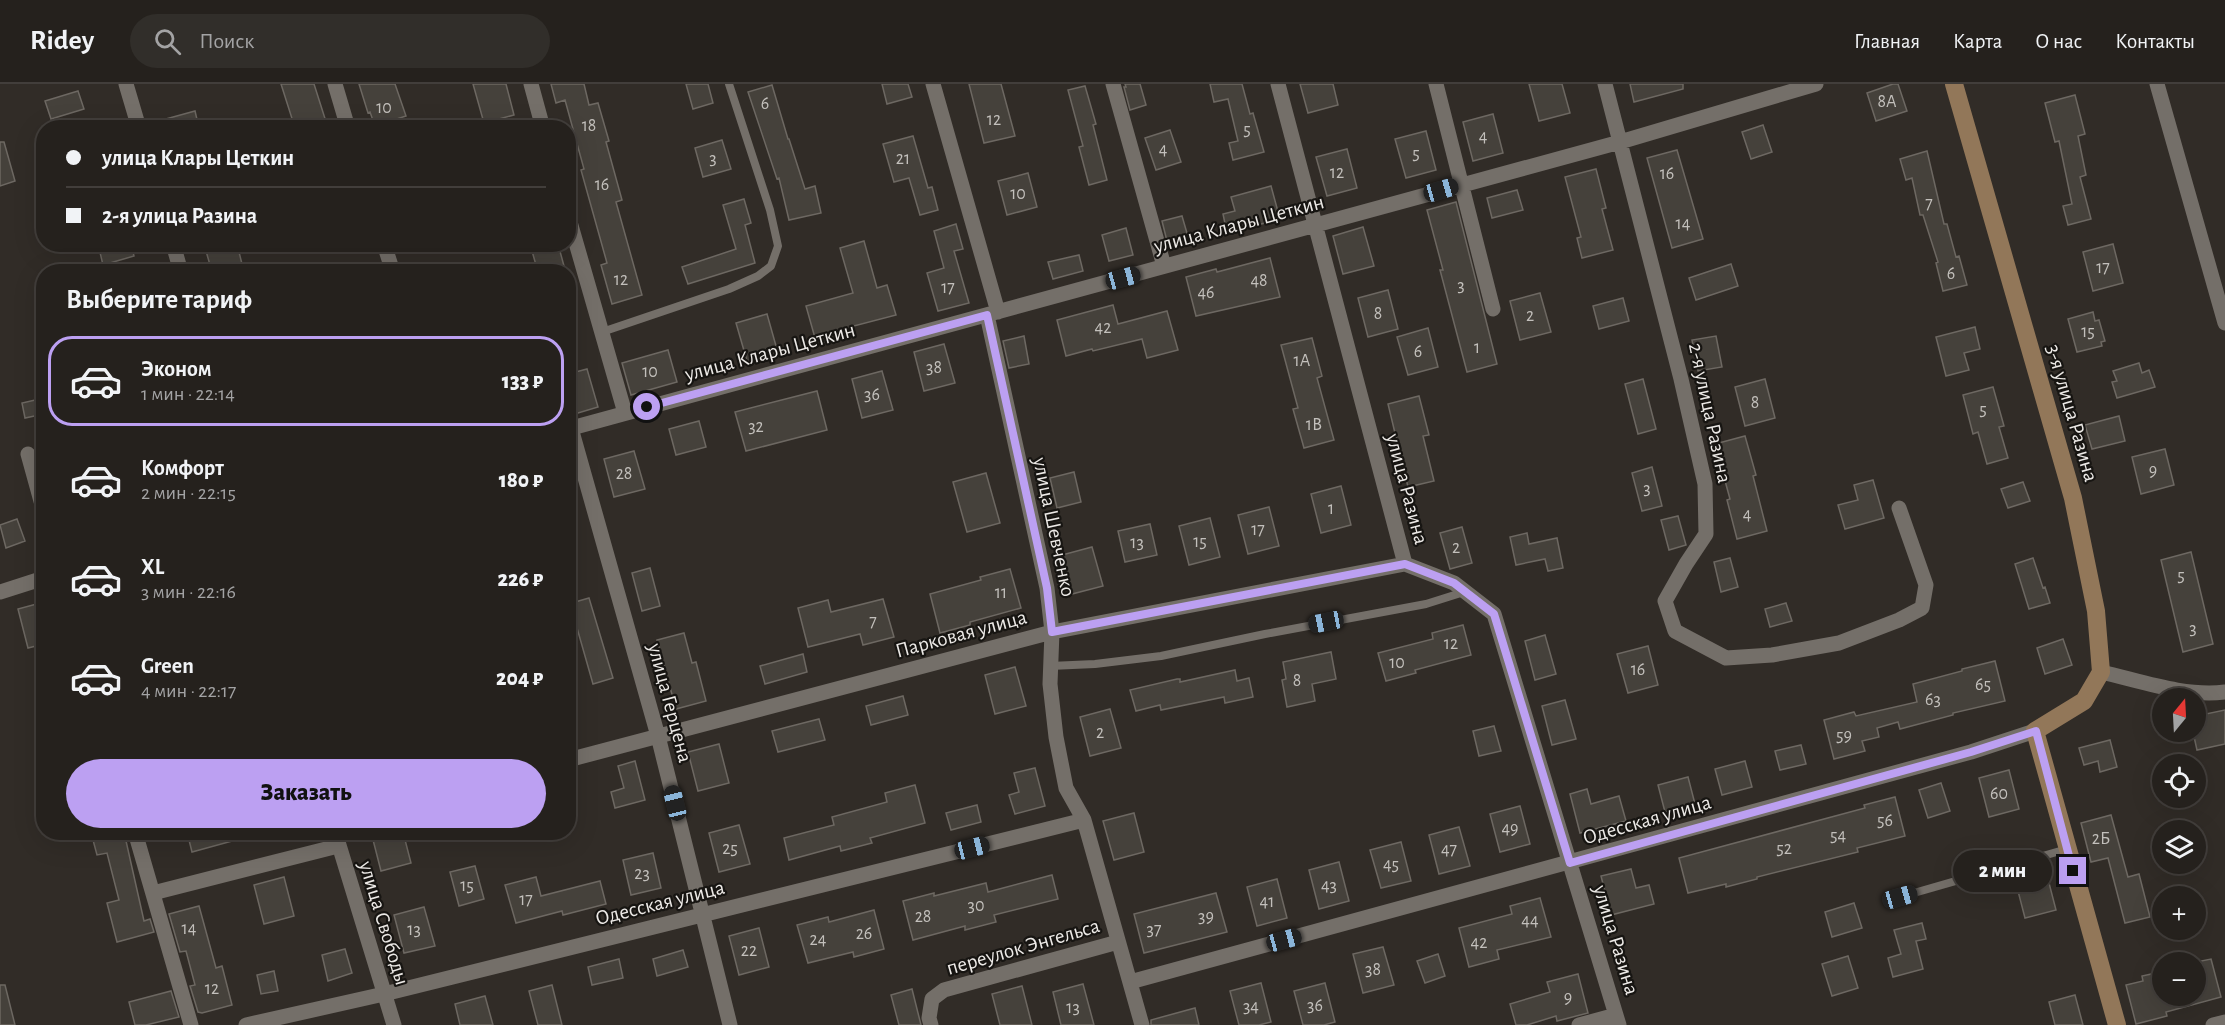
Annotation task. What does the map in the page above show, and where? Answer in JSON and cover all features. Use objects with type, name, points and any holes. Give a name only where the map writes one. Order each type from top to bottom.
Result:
[{"type":"street","points":[[126,84],[137,120]]},
{"type":"street","points":[[335,84],[346,120]]},
{"type":"street","points":[[531,84],[541,120]]},
{"type":"street","name":"улица Шевченко","points":[[933,84],[992,313],[1047,588],[1052,632],[1050,666],[1056,737],[1066,788],[1084,820],[1142,1025]]},
{"type":"street","points":[[1113,84],[1164,266]]},
{"type":"street","name":"улица Разина","points":[[1278,84],[1405,564],[1454,583],[1494,614],[1618,1020]]},
{"type":"street","points":[[1436,84],[1493,309]]},
{"type":"street","name":"2-я улица Разина","points":[[1605,84],[1681,379],[1705,484],[1706,534],[1665,601],[1675,631],[1726,658],[1772,654],[1839,643],[1899,620],[1922,608],[1926,585],[1899,508]]},
{"type":"street","name":"улица Клары Цеткин","points":[[576,426],[1620,142],[1816,84]]},
{"type":"street","name":"3-я улица Разина","points":[[1954,84],[2073,498],[2096,611],[2101,672]]},
{"type":"street","points":[[2157,84],[2225,323]]},
{"type":"street","points":[[576,243],[625,413]]},
{"type":"street","name":"улица Герцена","points":[[576,449],[658,736],[730,1025]]},
{"type":"street","points":[[28,454],[36,483]]},
{"type":"street","name":"Парковая улица","points":[[576,758],[1052,632],[1405,564]]},
{"type":"street","points":[[0,592],[36,581]]},
{"type":"street","points":[[2117,1025],[2036,731],[2065,715],[2084,701],[2101,672],[2207,694],[2225,692]]},
{"type":"street","name":"Одесская улица","points":[[1130,982],[1971,752],[2036,731]]},
{"type":"street","name":"Одесская улица","points":[[246,1025],[384,994],[1084,820]]},
{"type":"street","points":[[137,840],[192,1025]]},
{"type":"street","points":[[153,893],[333,840]]},
{"type":"street","name":"улица Свободы","points":[[336,840],[394,1025]]},
{"type":"street","name":"переулок Энгельса","points":[[931,1025],[929,1018],[932,999],[944,990],[1118,942]]},
{"type":"street","points":[[1579,1025],[1618,1020]]},
{"type":"street","points":[[2213,1025],[2225,1022]]},
{"type":"lane","points":[[602,332],[729,289],[758,276],[771,266],[778,246],[770,210],[729,84]]},
{"type":"lane","points":[[1050,666],[1095,664],[1161,656],[1299,627],[1426,604],[1465,591]]},
{"type":"lane","points":[[1900,897],[2067,849]]},
{"type":"building","points":[[281,84],[314,84],[325,120],[292,120]]},
{"type":"building","points":[[359,84],[395,84],[406,116],[394,120],[373,120],[370,112],[368,113]]},
{"type":"building","points":[[473,84],[506,84],[514,115],[495,120],[483,120]]},
{"type":"building","points":[[551,84],[584,84],[589,105],[598,103],[622,200],[616,202],[642,295],[612,304],[601,265],[607,263],[581,170],[584,169],[576,140],[576,120],[571,120],[565,100],[556,103]]},
{"type":"building","points":[[686,84],[708,84],[713,103],[693,109]]},
{"type":"building","points":[[882,84],[908,84],[912,97],[887,104]]},
{"type":"building","points":[[969,84],[1001,84],[1015,136],[984,143]]},
{"type":"building","points":[[1125,84],[1140,84],[1146,105],[1130,110]]},
{"type":"building","points":[[1210,84],[1242,84],[1264,152],[1233,160],[1229,143],[1238,141],[1228,99],[1214,102]]},
{"type":"building","points":[[1300,84],[1333,84],[1338,105],[1308,113]]},
{"type":"building","points":[[1529,84],[1562,84],[1570,113],[1539,121]]},
{"type":"building","points":[[1630,84],[1683,84],[1683,89],[1634,102]]},
{"type":"building","points":[[1898,84],[1907,111],[1876,121],[1867,93]]},
{"type":"building","points":[[772,85],[805,189],[815,186],[821,213],[789,220],[779,178],[777,179],[748,92]]},
{"type":"building","points":[[1085,86],[1096,124],[1093,125],[1107,180],[1089,185],[1079,147],[1083,146],[1068,90]]},
{"type":"building","points":[[78,91],[84,109],[51,119],[45,101]]},
{"type":"building","points":[[2075,95],[2085,134],[2078,136],[2086,175],[2080,177],[2091,219],[2068,225],[2063,206],[2072,204],[2059,141],[2055,142],[2045,103]]},
{"type":"building","points":[[195,111],[197,120],[162,120]]},
{"type":"building","points":[[1493,114],[1503,153],[1473,161],[1463,122]]},
{"type":"building","points":[[1763,125],[1772,152],[1751,159],[1742,132]]},
{"type":"building","points":[[1170,130],[1181,162],[1156,170],[1145,138]]},
{"type":"building","points":[[1426,131],[1436,170],[1406,178],[1395,139]]},
{"type":"building","points":[[913,136],[928,188],[932,187],[938,210],[920,215],[909,178],[894,182],[883,144]]},
{"type":"building","points":[[722,140],[731,169],[703,177],[695,148]]},
{"type":"building","points":[[0,142],[4,142],[15,181],[0,186]]},
{"type":"building","points":[[1347,149],[1357,188],[1327,196],[1316,157]]},
{"type":"building","points":[[1677,150],[1703,239],[1672,248],[1647,158]]},
{"type":"building","points":[[1927,151],[1944,224],[1947,224],[1967,285],[1943,291],[1936,263],[1938,262],[1923,215],[1920,215],[1912,178],[1906,180],[1900,159]]},
{"type":"building","points":[[1596,169],[1606,208],[1602,209],[1613,250],[1582,258],[1577,238],[1581,237],[1565,177]]},
{"type":"building","points":[[1028,173],[1037,207],[1007,215],[998,181]]},
{"type":"building","points":[[1271,186],[1280,219],[1227,233],[1223,214],[1235,211],[1231,197]]},
{"type":"building","points":[[1517,190],[1523,210],[1492,218],[1487,198]]},
{"type":"building","points":[[744,199],[751,223],[745,225],[755,263],[688,284],[682,267],[736,249],[723,205]]},
{"type":"building","points":[[1456,202],[1497,364],[1467,372],[1427,210]]},
{"type":"building","points":[[1182,216],[1189,240],[1168,245],[1162,221]]},
{"type":"building","points":[[956,224],[963,249],[954,251],[969,303],[938,311],[927,273],[944,268],[934,231]]},
{"type":"building","points":[[1363,227],[1374,266],[1343,274],[1333,236]]},
{"type":"building","points":[[1126,228],[1133,255],[1109,261],[1102,235]]},
{"type":"building","points":[[864,241],[877,288],[887,285],[896,315],[846,328],[848,336],[817,345],[806,306],[853,293],[840,248]]},
{"type":"building","points":[[2113,244],[2123,283],[2093,291],[2083,252]]},
{"type":"building","points":[[100,252],[133,252],[134,256],[103,264]]},
{"type":"building","points":[[206,252],[239,252],[242,264],[210,264]]},
{"type":"building","points":[[532,252],[560,252],[563,264],[536,264]]},
{"type":"building","points":[[1079,255],[1083,271],[1053,279],[1048,262]]},
{"type":"building","points":[[1270,258],[1280,297],[1196,316],[1186,277],[1216,269],[1217,272]]},
{"type":"building","points":[[1731,264],[1738,286],[1696,300],[1689,278]]},
{"type":"building","points":[[1388,290],[1398,329],[1368,337],[1358,298]]},
{"type":"building","points":[[1540,293],[1551,332],[1520,340],[1510,301]]},
{"type":"building","points":[[1623,298],[1629,321],[1599,329],[1593,306]]},
{"type":"building","points":[[1113,305],[1118,324],[1167,311],[1178,350],[1147,358],[1142,339],[1066,356],[1057,320]]},
{"type":"building","points":[[2093,312],[2095,321],[2099,320],[2105,341],[2101,342],[2102,346],[2077,352],[2068,319]]},
{"type":"building","points":[[767,314],[778,353],[747,361],[736,323]]},
{"type":"building","points":[[1975,327],[1980,349],[1964,353],[1969,370],[1946,376],[1936,337]]},
{"type":"building","points":[[1428,328],[1438,367],[1408,375],[1397,337]]},
{"type":"building","points":[[1024,336],[1029,364],[1009,368],[1003,341]]},
{"type":"building","points":[[1716,336],[1722,367],[1698,371],[1692,340]]},
{"type":"building","points":[[1312,338],[1322,376],[1317,378],[1334,440],[1304,448],[1293,409],[1298,408],[1281,345]]},
{"type":"building","points":[[944,344],[955,383],[924,391],[914,352]]},
{"type":"building","points":[[668,350],[677,382],[631,395],[622,363]]},
{"type":"building","points":[[2139,363],[2142,373],[2149,370],[2155,387],[2117,398],[2112,382],[2117,381],[2113,371]]},
{"type":"building","points":[[587,369],[598,407],[576,414],[576,372]]},
{"type":"building","points":[[882,371],[893,410],[862,418],[852,379]]},
{"type":"building","points":[[1643,379],[1656,429],[1638,434],[1625,384]]},
{"type":"building","points":[[1765,379],[1775,418],[1745,426],[1735,387]]},
{"type":"building","points":[[1993,387],[2004,426],[1999,427],[2008,458],[1987,464],[1978,432],[1973,434],[1963,395]]},
{"type":"building","points":[[817,391],[827,430],[746,451],[735,412]]},
{"type":"building","points":[[1419,396],[1429,435],[1423,436],[1434,481],[1408,487],[1388,404]]},
{"type":"building","points":[[36,400],[36,416],[25,418],[22,403]]},
{"type":"building","points":[[2119,416],[2125,441],[2092,449],[2085,425]]},
{"type":"building","points":[[699,421],[706,447],[676,455],[669,429]]},
{"type":"building","points":[[1745,436],[1756,475],[1753,476],[1767,531],[1737,539],[1727,500],[1730,499],[1715,444]]},
{"type":"building","points":[[2165,449],[2174,485],[2141,494],[2132,457]]},
{"type":"building","points":[[634,451],[645,489],[614,497],[604,459]]},
{"type":"building","points":[[1652,467],[1662,506],[1642,511],[1632,473]]},
{"type":"building","points":[[1074,472],[1081,502],[1057,508],[1050,478]]},
{"type":"building","points":[[986,473],[1000,523],[967,532],[953,482]]},
{"type":"building","points":[[1873,480],[1884,518],[1845,529],[1838,505],[1858,500],[1854,485]]},
{"type":"building","points":[[2023,482],[2030,501],[2008,508],[2001,489]]},
{"type":"building","points":[[1341,486],[1351,525],[1321,533],[1311,494]]},
{"type":"building","points":[[1269,507],[1279,546],[1248,554],[1238,515]]},
{"type":"building","points":[[1678,516],[1686,545],[1669,550],[1661,520]]},
{"type":"building","points":[[1210,518],[1220,557],[1189,565],[1179,526]]},
{"type":"building","points":[[17,519],[25,541],[6,548],[0,525]]},
{"type":"building","points":[[1150,524],[1157,555],[1125,562],[1118,531]]},
{"type":"building","points":[[1462,527],[1472,563],[1450,569],[1440,533]]},
{"type":"building","points":[[1527,533],[1529,544],[1557,538],[1563,568],[1548,571],[1545,559],[1516,565],[1510,537]]},
{"type":"building","points":[[1092,547],[1103,586],[1072,594],[1062,555]]},
{"type":"building","points":[[2191,552],[2213,644],[2183,652],[2161,560]]},
{"type":"building","points":[[1730,558],[1738,587],[1721,592],[1714,562]]},
{"type":"building","points":[[2033,558],[2050,603],[2029,609],[2015,564]]},
{"type":"building","points":[[650,568],[660,606],[642,611],[632,573]]},
{"type":"building","points":[[1010,569],[1021,608],[940,633],[930,594],[981,580],[980,577]]},
{"type":"building","points":[[589,598],[613,678],[593,684],[576,628],[576,602]]},
{"type":"building","points":[[883,599],[894,637],[863,645],[860,634],[808,647],[798,608],[828,600],[831,612]]},
{"type":"building","points":[[1786,603],[1792,621],[1770,627],[1765,609]]},
{"type":"building","points":[[36,604],[36,646],[28,648],[18,609]]},
{"type":"building","points":[[1463,625],[1471,655],[1415,670],[1416,673],[1386,681],[1378,653],[1433,639],[1432,633]]},
{"type":"building","points":[[684,633],[692,663],[696,662],[706,701],[676,709],[657,640]]},
{"type":"building","points":[[1545,635],[1556,674],[1535,680],[1525,641]]},
{"type":"building","points":[[2063,639],[2072,665],[2045,674],[2037,648]]},
{"type":"building","points":[[1648,646],[1658,685],[1628,693],[1617,654]]},
{"type":"building","points":[[1331,652],[1336,679],[1312,684],[1315,701],[1287,707],[1282,680],[1286,679],[1283,662]]},
{"type":"building","points":[[803,654],[807,672],[765,684],[760,666]]},
{"type":"building","points":[[1995,661],[2005,701],[1953,713],[1953,715],[1900,729],[1898,722],[1877,728],[1879,737],[1862,741],[1865,751],[1834,759],[1824,720],[1854,712],[1856,716],[1917,702],[1913,684]]},
{"type":"building","points":[[1015,667],[1026,706],[995,714],[985,675]]},
{"type":"building","points":[[1235,670],[1237,681],[1249,678],[1253,697],[1225,703],[1224,697],[1161,710],[1160,705],[1136,711],[1130,690],[1177,679],[1180,679],[1180,682]]},
{"type":"building","points":[[903,696],[908,715],[871,725],[866,706]]},
{"type":"building","points":[[1565,700],[1576,739],[1552,745],[1542,706]]},
{"type":"building","points":[[1110,709],[1121,748],[1090,756],[1080,717]]},
{"type":"building","points":[[2225,710],[2225,744],[2197,750],[2195,742],[2206,742],[2206,714]]},
{"type":"building","points":[[819,719],[825,740],[778,752],[772,731]]},
{"type":"building","points":[[1494,726],[1501,751],[1479,756],[1473,731]]},
{"type":"building","points":[[2110,740],[2117,767],[2100,772],[2098,761],[2084,765],[2079,748]]},
{"type":"building","points":[[719,744],[729,783],[698,791],[688,752]]},
{"type":"building","points":[[1801,745],[1806,764],[1780,770],[1775,751]]},
{"type":"building","points":[[635,761],[645,800],[615,808],[611,792],[624,788],[618,766]]},
{"type":"building","points":[[1745,761],[1752,787],[1722,795],[1715,769]]},
{"type":"building","points":[[1035,768],[1045,806],[1015,814],[1009,795],[1019,792],[1014,773]]},
{"type":"building","points":[[2009,770],[2019,809],[1989,817],[1979,778]]},
{"type":"building","points":[[1688,777],[1695,804],[1665,812],[1658,785]]},
{"type":"building","points":[[1941,783],[1950,811],[1928,818],[1919,790]]},
{"type":"building","points":[[915,785],[925,823],[870,838],[872,843],[841,851],[840,846],[789,860],[784,838],[834,825],[832,817],[887,802],[885,793]]},
{"type":"building","points":[[1587,789],[1591,804],[1619,796],[1626,821],[1580,833],[1570,794]]},
{"type":"building","points":[[1895,797],[1905,836],[1857,848],[1858,852],[1757,877],[1757,879],[1688,893],[1679,858],[1865,808],[1864,805]]},
{"type":"building","points":[[977,805],[981,822],[951,830],[946,813]]},
{"type":"building","points":[[1520,806],[1530,844],[1500,852],[1490,814]]},
{"type":"building","points":[[1134,813],[1144,852],[1114,860],[1103,821]]},
{"type":"building","points":[[2111,815],[2128,877],[2139,874],[2150,917],[2125,923],[2108,858],[2091,862],[2081,823]]},
{"type":"building","points":[[739,825],[750,864],[719,872],[709,833]]},
{"type":"building","points":[[1459,827],[1470,866],[1439,874],[1429,835]]},
{"type":"building","points":[[93,840],[126,840],[144,921],[150,919],[154,932],[117,942],[107,903],[119,900],[107,853],[97,855]]},
{"type":"building","points":[[189,840],[236,840],[192,852]]},
{"type":"building","points":[[373,840],[405,840],[411,863],[381,871]]},
{"type":"building","points":[[1401,842],[1411,881],[1381,888],[1370,850]]},
{"type":"building","points":[[653,853],[661,888],[631,895],[623,860]]},
{"type":"building","points":[[1339,862],[1349,901],[1319,909],[1309,870]]},
{"type":"building","points":[[475,866],[484,899],[459,906],[450,872]]},
{"type":"building","points":[[1631,869],[1636,888],[1649,885],[1654,904],[1611,915],[1601,876]]},
{"type":"building","points":[[1052,875],[1058,899],[994,915],[996,922],[965,930],[965,926],[913,940],[903,901],[986,883],[988,892]]},
{"type":"building","points":[[284,877],[294,916],[264,924],[254,885]]},
{"type":"building","points":[[536,877],[541,896],[600,881],[606,904],[563,915],[562,911],[516,923],[505,885]]},
{"type":"building","points":[[1277,879],[1287,918],[1257,926],[1247,887]]},
{"type":"building","points":[[2049,883],[2056,910],[2025,918],[2018,891]]},
{"type":"building","points":[[1216,893],[1227,932],[1144,953],[1134,914]]},
{"type":"building","points":[[1540,898],[1551,937],[1497,950],[1499,959],[1469,967],[1459,928],[1512,914],[1510,906]]},
{"type":"building","points":[[1854,903],[1862,928],[1832,937],[1825,912]]},
{"type":"building","points":[[199,906],[216,968],[222,966],[232,1005],[202,1013],[198,1012],[190,986],[195,985],[186,951],[180,952],[169,914]]},
{"type":"building","points":[[424,907],[435,946],[404,953],[394,915]]},
{"type":"building","points":[[874,910],[884,949],[854,957],[853,952],[808,963],[797,925],[828,917],[829,922]]},
{"type":"building","points":[[1922,923],[1926,939],[1916,941],[1923,969],[1893,977],[1888,958],[1901,954],[1894,930]]},
{"type":"building","points":[[759,928],[769,967],[739,975],[729,936]]},
{"type":"building","points":[[1383,947],[1394,985],[1363,993],[1353,954]]},
{"type":"building","points":[[345,949],[352,973],[328,981],[322,955]]},
{"type":"building","points":[[683,950],[688,967],[657,976],[653,959]]},
{"type":"building","points":[[1438,954],[1445,976],[1425,983],[1417,961]]},
{"type":"building","points":[[1848,956],[1858,988],[1832,996],[1822,964]]},
{"type":"building","points":[[619,959],[623,978],[592,985],[588,967]]},
{"type":"building","points":[[2211,959],[2221,997],[2206,1001],[2206,960]]},
{"type":"building","points":[[274,971],[278,991],[261,994],[257,975]]},
{"type":"building","points":[[1578,974],[1588,1013],[1557,1021],[1556,1016],[1527,1025],[1516,1025],[1510,1004],[1550,992],[1547,982]]},
{"type":"building","points":[[2152,974],[2152,1006],[2188,1006],[2166,1012],[2167,1016],[2136,1024],[2126,985],[2143,981],[2142,976]]},
{"type":"building","points":[[1261,983],[1271,1022],[1259,1025],[1239,1025],[1230,991]]},
{"type":"building","points":[[1325,983],[1335,1022],[1324,1025],[1303,1025],[1294,991]]},
{"type":"building","points":[[1083,984],[1094,1025],[1061,1025],[1053,992]]},
{"type":"building","points":[[0,985],[5,985],[15,1025],[0,1025]]},
{"type":"building","points":[[552,985],[562,1025],[538,1025],[529,991]]},
{"type":"building","points":[[1022,986],[1032,1025],[1000,1025],[992,994]]},
{"type":"building","points":[[912,989],[921,1025],[899,1025],[891,995]]},
{"type":"building","points":[[171,991],[179,1017],[146,1025],[135,1025],[129,1002]]},
{"type":"building","points":[[2075,995],[2083,1025],[2055,1025],[2049,1002]]},
{"type":"building","points":[[485,996],[493,1025],[460,1025],[455,1004]]},
{"type":"building","points":[[1195,1008],[1199,1025],[1151,1025],[1151,1020]]},
{"type":"route","points":[[647,407],[987,315],[1047,588],[1052,632],[1405,564],[1454,583],[1494,614],[1570,863],[1971,752],[2036,731],[2073,871]]}]
